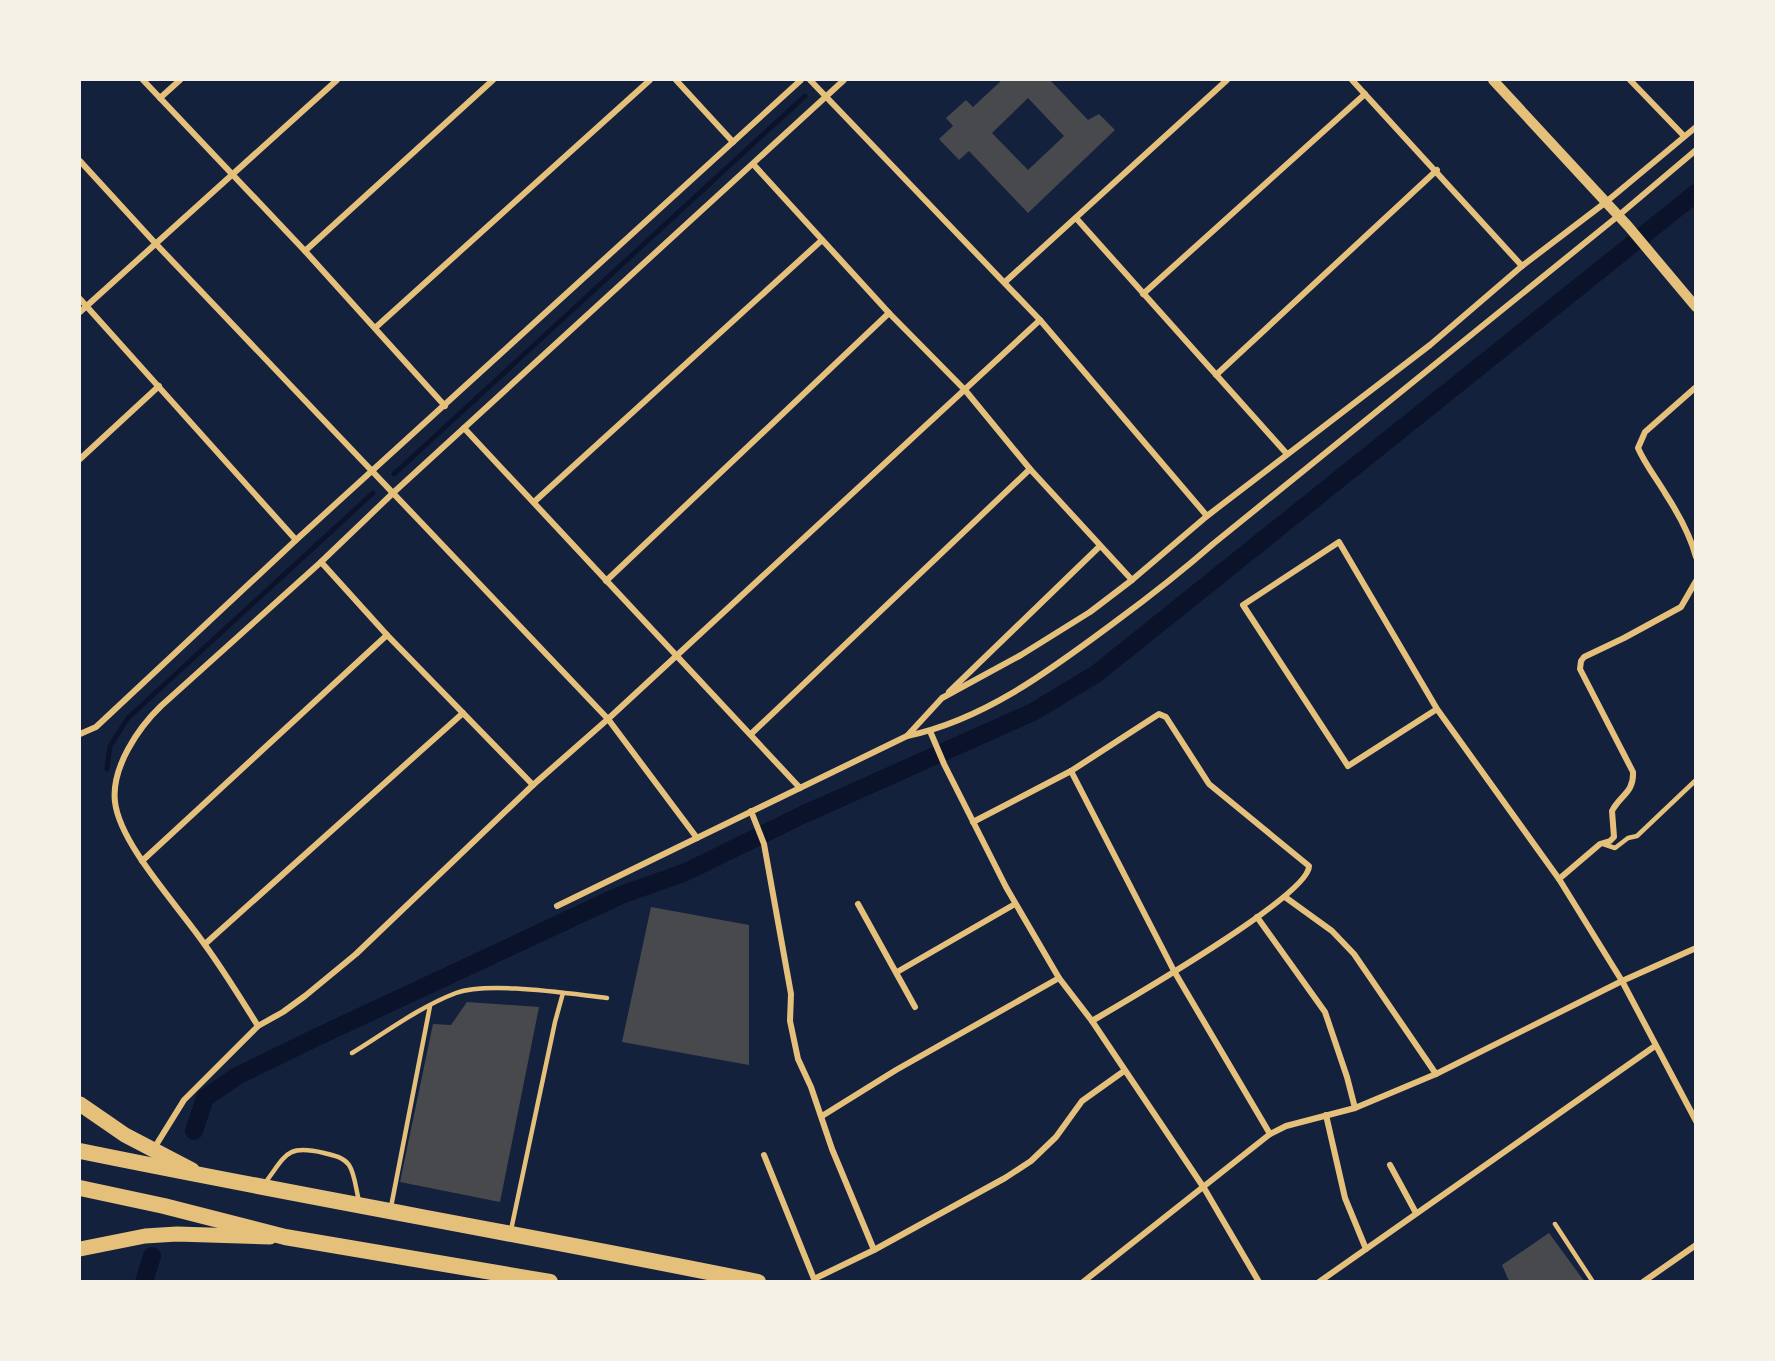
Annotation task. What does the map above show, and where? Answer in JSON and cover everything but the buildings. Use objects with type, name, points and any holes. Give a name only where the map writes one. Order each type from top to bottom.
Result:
[{"type":"highway","points":[[80,1151],[361,1207],[758,1281]]},
{"type":"highway","points":[[80,1188],[164,1206],[285,1237],[505,1277],[550,1281]]},
{"type":"main road","points":[[80,1104],[125,1135],[203,1176]]},
{"type":"main road","points":[[80,1249],[145,1236],[177,1234],[285,1237]]},
{"type":"street","points":[[143,80],[305,251],[445,405]]},
{"type":"street","points":[[160,98],[180,80]]},
{"type":"street","points":[[80,312],[337,80]]},
{"type":"street","points":[[305,251],[493,80]]},
{"type":"street","points":[[375,327],[650,80]]},
{"type":"street","points":[[676,80],[733,142]]},
{"type":"street","points":[[80,734],[96,727],[296,540],[801,80]]},
{"type":"street","points":[[810,80],[1040,320],[1208,516]]},
{"type":"street","points":[[258,1026],[205,944],[142,861],[119,822],[114,801],[120,769],[136,736],[146,720],[161,706],[321,562],[393,493],[844,80]]},
{"type":"street","points":[[1005,282],[1227,80]]},
{"type":"street","points":[[1352,80],[1437,170],[1522,266]]},
{"type":"street","points":[[1493,80],[1628,226],[1695,308]]},
{"type":"street","points":[[1630,80],[1684,136]]},
{"type":"street","points":[[1143,294],[1365,94]]},
{"type":"street","points":[[942,698],[1021,655],[1090,612],[1208,516],[1430,345],[1522,266],[1606,202],[1695,127]]},
{"type":"street","points":[[557,906],[907,736],[930,731],[979,711],[1083,646],[1178,574],[1618,216],[1695,150]]},
{"type":"street","points":[[80,161],[156,244],[608,719],[697,838]]},
{"type":"street","points":[[753,164],[889,313],[965,390],[1030,469],[1132,580]]},
{"type":"street","points":[[1216,375],[1437,170]]},
{"type":"street","points":[[1076,218],[1287,454]]},
{"type":"street","points":[[534,502],[822,240]]},
{"type":"street","points":[[80,299],[296,540]]},
{"type":"street","points":[[606,581],[889,313]]},
{"type":"street","points":[[153,1150],[184,1100],[258,1026],[305,996],[356,954],[533,784],[608,719],[1040,320]]},
{"type":"street","points":[[80,459],[159,386]]},
{"type":"street","points":[[1695,387],[1645,432],[1638,448],[1642,459],[1666,494],[1690,537],[1695,557]]},
{"type":"street","points":[[464,428],[801,788]]},
{"type":"street","points":[[751,734],[1030,469]]},
{"type":"street","points":[[1437,709],[1348,766],[1243,605],[1339,542],[1437,709],[1559,879],[1622,981],[1695,1121]]},
{"type":"street","points":[[907,736],[942,698],[1100,546]]},
{"type":"street","points":[[321,562],[387,635],[533,784]]},
{"type":"street","points":[[1559,879],[1600,844],[1614,837],[1612,811],[1632,787],[1634,772],[1580,669],[1581,661],[1584,657],[1682,607],[1695,581]]},
{"type":"street","points":[[142,861],[387,635]]},
{"type":"street","points":[[205,944],[463,713]]},
{"type":"street","points":[[973,822],[1071,771],[1159,714],[1166,717],[1209,784],[1309,866],[1309,871],[1285,897],[1174,971],[1092,1021]]},
{"type":"street","points":[[930,731],[944,764],[1015,904],[1059,978],[1092,1021],[1204,1188],[1259,1281]]},
{"type":"street","points":[[1071,771],[1174,971],[1270,1134]]},
{"type":"street","points":[[751,812],[764,844],[791,994],[790,1021],[798,1059],[874,1250]]},
{"type":"street","points":[[1285,897],[1332,931],[1354,954],[1436,1074]]},
{"type":"street","points":[[858,904],[915,1007]]},
{"type":"street","points":[[897,972],[1015,904]]},
{"type":"street","points":[[1257,917],[1325,1012],[1347,1077],[1354,1108]]},
{"type":"street","points":[[1083,1281],[1270,1134],[1286,1126],[1354,1108],[1436,1074],[1622,981],[1695,948]]},
{"type":"street","points":[[822,1116],[896,1070],[1059,978]]},
{"type":"street","points":[[1319,1281],[1655,1046]]},
{"type":"street","points":[[764,1155],[814,1280],[874,1250],[1005,1178],[1031,1161],[1056,1137],[1082,1101],[1124,1071]]},
{"type":"street","points":[[1326,1115],[1345,1198],[1366,1249]]},
{"type":"street","points":[[1390,1165],[1416,1213]]},
{"type":"street","points":[[1644,1281],[1695,1245]]},
{"type":"lane","points":[[1600,844],[1615,848],[1628,838],[1637,836],[1695,780]]},
{"type":"lane","points":[[352,1053],[430,1006],[457,993],[486,988],[563,993],[607,999]]},
{"type":"lane","points":[[510,1233],[563,993]]},
{"type":"lane","points":[[391,1211],[430,1006]]},
{"type":"lane","points":[[262,1187],[286,1154],[303,1148],[338,1156],[349,1165],[361,1207]]},
{"type":"lane","points":[[1556,1224],[1593,1281]]},
{"type":"waterway","points":[[394,474],[805,96]]},
{"type":"waterway","points":[[194,1131],[205,1098],[237,1076],[621,895],[686,872],[800,816],[1033,712],[1096,674],[1696,193]]},
{"type":"waterway","points":[[107,769],[110,746],[128,718],[373,493]]},
{"type":"waterway","points":[[144,1282],[152,1256]]}]
